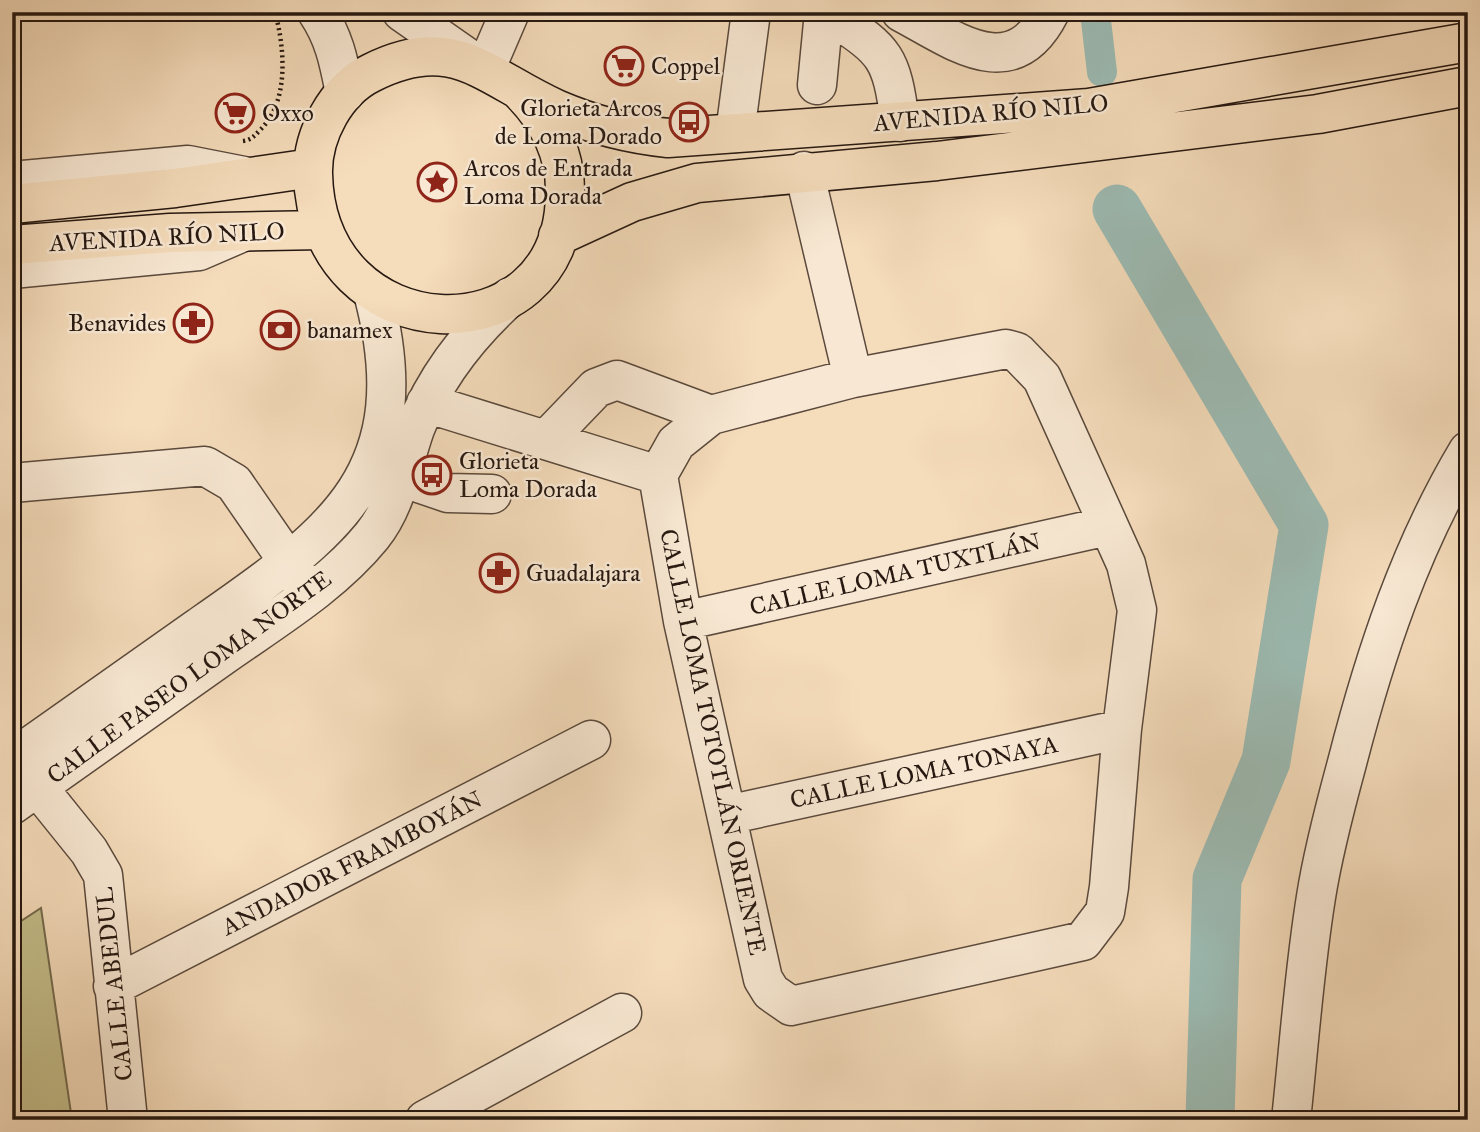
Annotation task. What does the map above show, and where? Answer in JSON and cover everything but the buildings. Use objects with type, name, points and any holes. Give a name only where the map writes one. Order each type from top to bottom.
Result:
[{"type":"main road","name":"AVENIDA RÍO NILO","points":[[519,90],[590,123],[626,133],[668,138],[1089,108],[1468,42]]},
{"type":"main road","points":[[447,57],[480,66],[519,90],[543,117],[563,167],[565,202],[558,236],[539,271],[509,297],[473,312],[439,315],[405,308],[373,293],[343,265],[322,230],[313,200],[312,168],[322,128],[345,93],[366,75],[391,63],[409,58],[447,57]]},
{"type":"main road","name":"AVENIDA RÍO NILO","points":[[558,236],[594,217],[664,191],[697,183],[937,160],[1318,114],[1468,86]]},
{"type":"main road","name":"AVENIDA RÍO NILO","points":[[12,204],[175,188],[241,159],[312,168]]},
{"type":"main road","name":"AVENIDA RÍO NILO","points":[[12,245],[170,233],[322,230]]},
{"type":"street","points":[[317,12],[331,32],[341,64],[345,93]]},
{"type":"street","points":[[402,12],[480,66],[510,12]]},
{"type":"street","points":[[735,133],[751,12]]},
{"type":"street","points":[[817,85],[826,12],[871,42],[884,57],[895,83],[900,122]]},
{"type":"street","points":[[901,12],[988,54],[1006,54],[1025,46],[1040,31],[1050,12]]},
{"type":"street","points":[[12,181],[241,159]]},
{"type":"street","points":[[804,171],[853,378]]},
{"type":"street","points":[[12,269],[199,251],[244,232]]},
{"type":"street","name":"CALLE PASEO LOMA NORTE","points":[[25,796],[300,579],[348,503],[380,440],[388,400],[388,374],[373,293]]},
{"type":"street","name":"CALLE PASEO LOMA NORTE","points":[[13,757],[372,536],[393,503],[426,403],[462,346],[509,297]]},
{"type":"street","points":[[426,403],[658,475],[676,443],[711,415],[853,378],[994,351],[1017,352],[1042,378],[1126,564],[1137,610],[1122,729]]},
{"type":"street","points":[[546,440],[596,388],[617,380],[711,415]]},
{"type":"street","points":[[1291,1120],[1316,897],[1326,841],[1388,618],[1426,532],[1468,451]]},
{"type":"street","points":[[12,483],[205,466],[234,483],[300,579]]},
{"type":"street","name":"CALLE LOMA TOTOTLÁN ORIENTE","points":[[658,475],[683,621],[763,979],[782,1002],[791,1006],[803,1005],[1083,942],[1095,930],[1105,912],[1122,729]]},
{"type":"street","points":[[401,477],[449,492],[492,495]]},
{"type":"street","name":"CALLE LOMA TUXTLÁN","points":[[683,621],[1108,526]]},
{"type":"street","name":"CALLE LOMA TONAYA","points":[[727,814],[1122,729]]},
{"type":"street","name":"ANDADOR FRAMBOYÁN","points":[[113,986],[591,740]]},
{"type":"street","name":"CALLE ABEDUL","points":[[13,757],[25,796],[89,851],[103,875],[128,1120]]},
{"type":"street","points":[[425,1120],[622,1013]]},
{"type":"path","points":[[241,159],[250,140],[274,116],[282,81],[275,12]]},
{"type":"shaded area","points":[[41,908],[72,1120],[12,1120],[12,927]]},
{"type":"waterway","points":[[1095,12],[1102,72]]},
{"type":"waterway","points":[[1117,209],[1304,525],[1266,761],[1217,879],[1210,1120]]},
{"type":"place","name":"Coppel","points":[[624,66]]},
{"type":"place","name":"Oxxo","points":[[235,113]]},
{"type":"place","name":"Glorieta Arcos de Loma Dorado","points":[[689,122]]},
{"type":"place","name":"Arcos de Entrada Loma Dorada","points":[[437,182]]},
{"type":"place","name":"Benavides","points":[[193,323]]},
{"type":"place","name":"banamex","points":[[280,330]]},
{"type":"place","name":"Glorieta Loma Dorada","points":[[432,475]]},
{"type":"place","name":"Guadalajara","points":[[499,573]]}]
